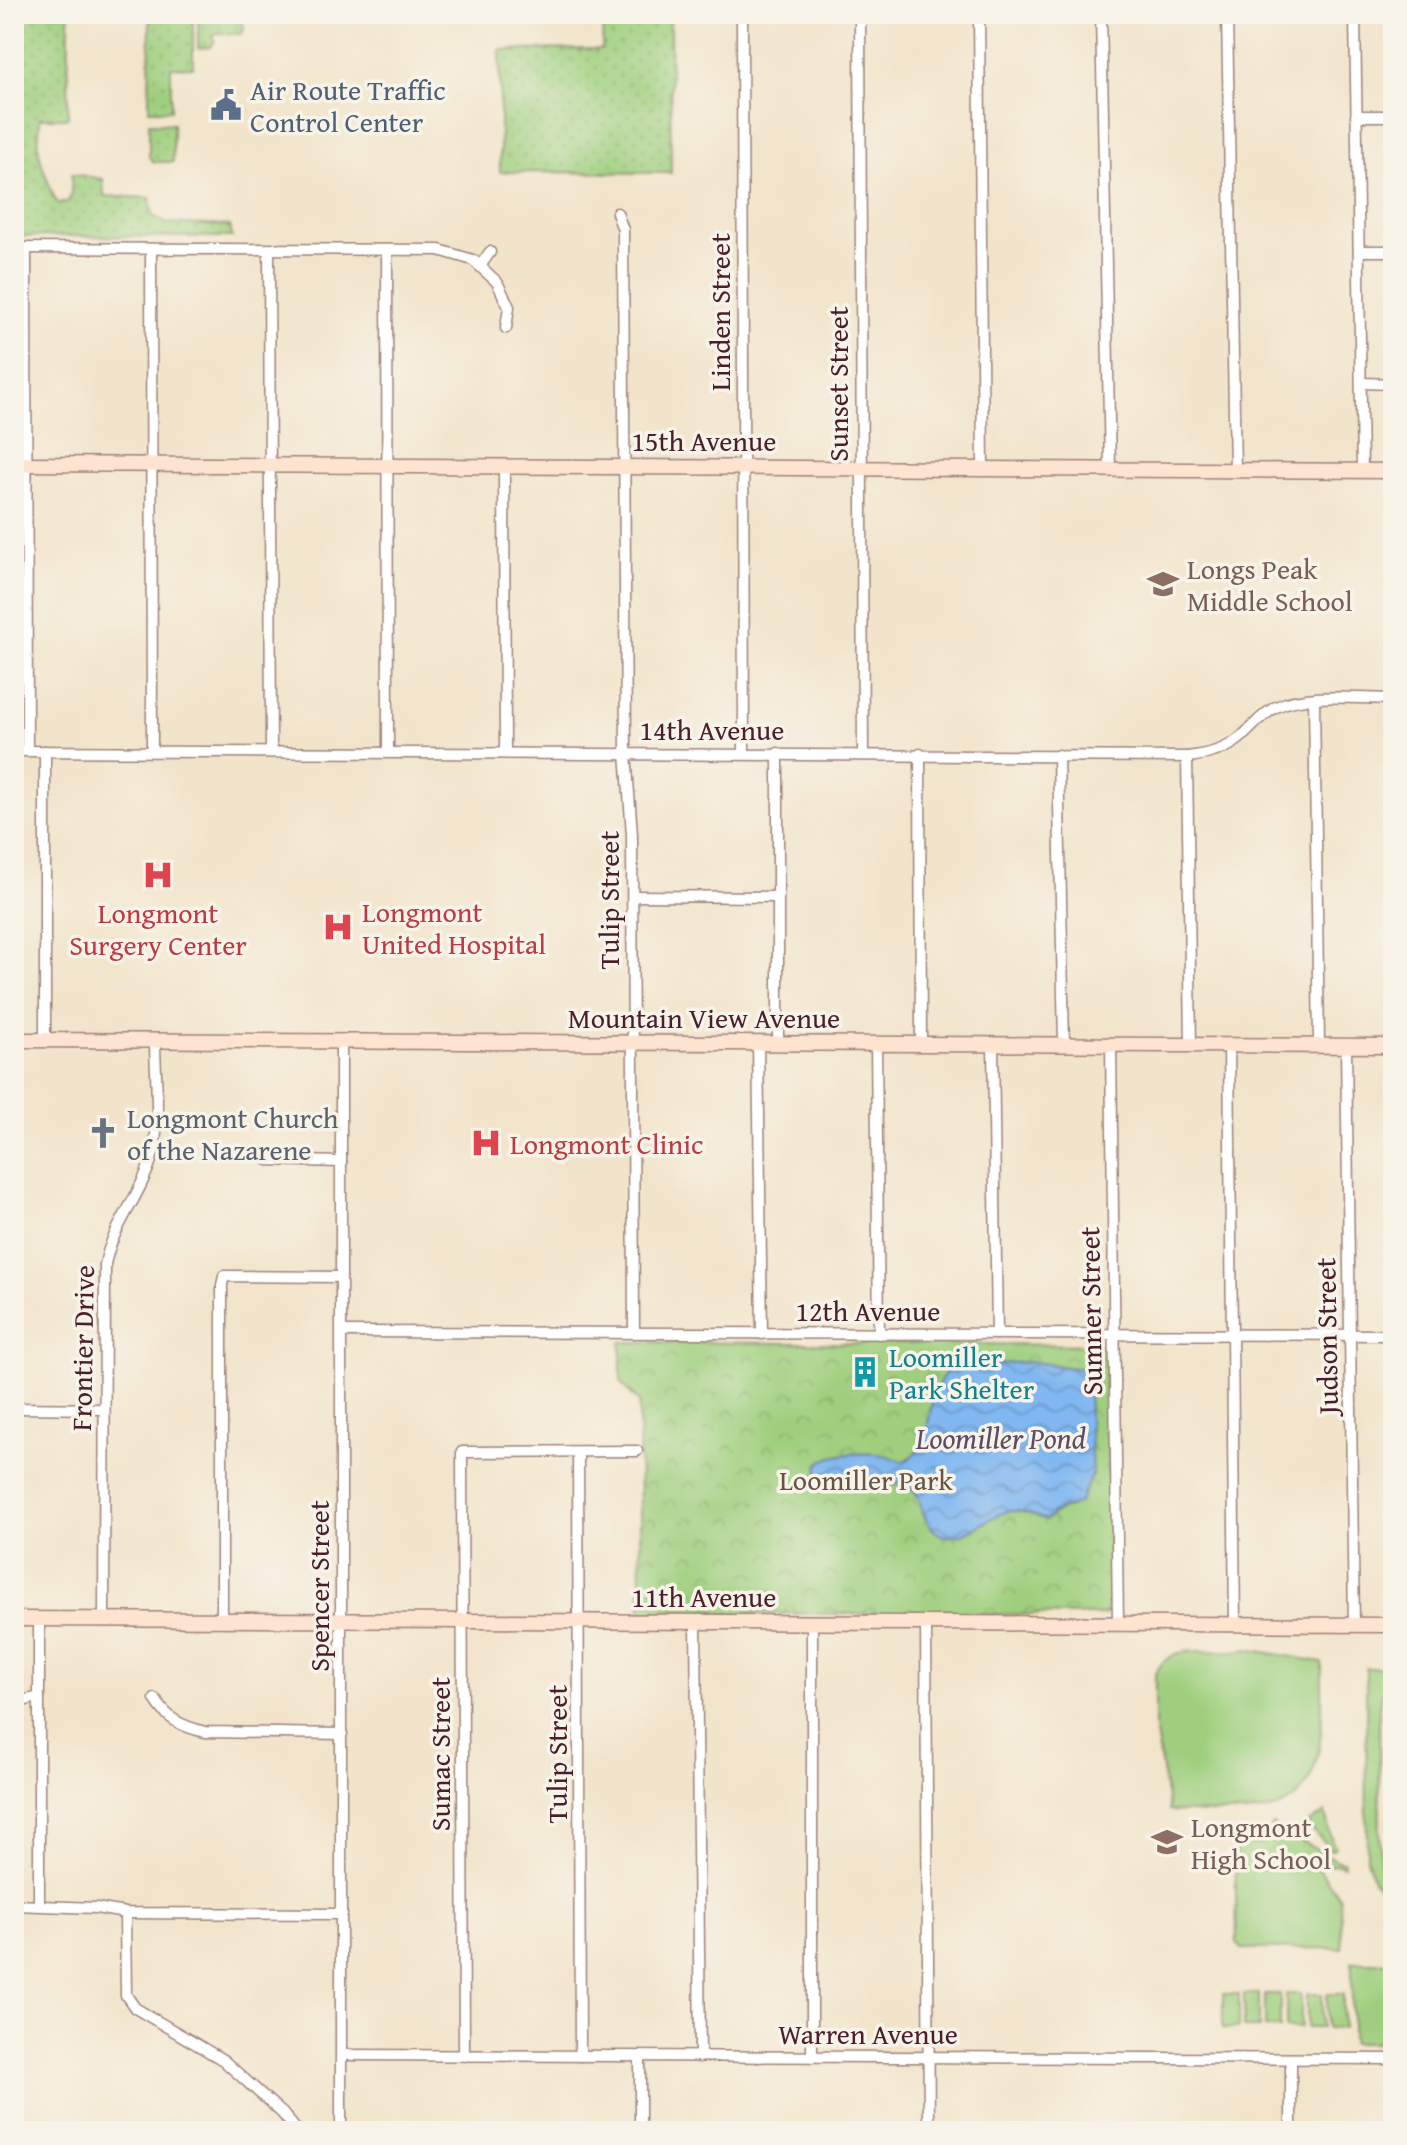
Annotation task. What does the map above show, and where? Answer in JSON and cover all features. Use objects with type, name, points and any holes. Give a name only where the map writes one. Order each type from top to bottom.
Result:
[{"type":"street","name":"Linden Street","points":[[742,14],[744,754]]},
{"type":"street","name":"Sunset Street","points":[[860,14],[863,753]]},
{"type":"street","points":[[979,14],[983,468]]},
{"type":"street","points":[[1101,14],[1110,469]]},
{"type":"street","points":[[1227,14],[1235,470]]},
{"type":"street","points":[[1355,14],[1362,471]]},
{"type":"street","points":[[1356,116],[1393,116]]},
{"type":"street","name":"Tulip Street","points":[[617,213],[623,230],[626,753],[633,896],[634,1333]]},
{"type":"street","points":[[27,751],[20,464],[20,248],[439,250],[473,260],[497,282],[509,307],[506,328]]},
{"type":"street","points":[[151,249],[152,751]]},
{"type":"street","points":[[269,250],[271,751]]},
{"type":"street","points":[[387,250],[388,751]]},
{"type":"street","points":[[1359,251],[1393,251]]},
{"type":"street","points":[[480,266],[490,252]]},
{"type":"street","points":[[1361,383],[1393,384]]},
{"type":"street","name":"15th Avenue","points":[[20,464],[1393,471]]},
{"type":"street","points":[[504,465],[505,752]]},
{"type":"street","points":[[1314,699],[1319,1045]]},
{"type":"street","name":"14th Avenue","points":[[14,751],[1187,757],[1222,749],[1238,740],[1262,716],[1278,706],[1297,700],[1393,699]]},
{"type":"street","points":[[45,751],[45,1040]]},
{"type":"street","points":[[778,753],[778,1043]]},
{"type":"street","points":[[920,754],[921,1044]]},
{"type":"street","points":[[1058,755],[1064,1044]]},
{"type":"street","points":[[1187,757],[1191,1045]]},
{"type":"street","points":[[633,896],[778,897]]},
{"type":"street","name":"Mountain View Avenue","points":[[14,1040],[1393,1046]]},
{"type":"street","name":"Frontier Drive","points":[[104,1619],[105,1264],[119,1222],[151,1159],[155,1136],[155,1040]]},
{"type":"street","name":"Spencer Street","points":[[341,1041],[341,2131]]},
{"type":"street","points":[[758,1043],[762,1334]]},
{"type":"street","points":[[876,1043],[879,1334]]},
{"type":"street","points":[[993,1044],[997,1334]]},
{"type":"street","name":"Sumner Street","points":[[1111,1045],[1118,1624]]},
{"type":"street","points":[[1229,1045],[1235,1624]]},
{"type":"street","name":"Judson Street","points":[[1346,1046],[1354,1625]]},
{"type":"street","points":[[268,1160],[341,1162]]},
{"type":"street","points":[[222,1620],[224,1276],[341,1277]]},
{"type":"street","name":"12th Avenue","points":[[342,1332],[1393,1335]]},
{"type":"street","points":[[14,1408],[104,1409]]},
{"type":"street","points":[[578,1452],[637,1451]]},
{"type":"street","name":"Sumac Street","points":[[464,2056],[462,1452],[578,1452]]},
{"type":"street","name":"Tulip Street","points":[[578,1452],[580,2056]]},
{"type":"street","name":"11th Avenue","points":[[14,1619],[1393,1625]]},
{"type":"street","points":[[39,1619],[39,1905]]},
{"type":"street","points":[[696,1622],[700,2057]]},
{"type":"street","points":[[812,1622],[812,2057]]},
{"type":"street","points":[[926,1623],[929,2131]]},
{"type":"street","points":[[14,1703],[39,1697]]},
{"type":"street","points":[[155,1699],[165,1715],[188,1728],[205,1732],[342,1734]]},
{"type":"street","points":[[14,1905],[125,1913],[342,1914]]},
{"type":"street","points":[[125,1913],[126,1995],[129,2001],[135,2008],[223,2060],[282,2113],[297,2131]]},
{"type":"street","name":"Warren Avenue","points":[[342,2055],[1393,2059]]},
{"type":"street","points":[[640,2057],[640,2131]]},
{"type":"street","points":[[1291,2059],[1291,2131]]},
{"type":"green space","points":[[14,14],[69,14],[68,118],[40,118],[38,140],[44,171],[58,203],[67,203],[71,196],[72,174],[103,179],[104,196],[150,198],[152,215],[166,223],[230,226],[232,237],[14,236]]},
{"type":"green space","points":[[591,14],[670,14],[671,173],[500,172],[500,50],[602,49],[603,18],[591,17]]},
{"type":"green space","points":[[150,16],[193,17],[193,67],[171,67],[171,110],[149,110]]},
{"type":"green space","points":[[198,17],[241,17],[244,30],[240,34],[217,33],[210,47],[198,48]]},
{"type":"green space","points":[[149,123],[173,124],[173,162],[154,162],[149,157]]},
{"type":"green space","name":"Loomiller Park","points":[[621,1342],[1104,1345],[1107,1350],[1110,1611],[1104,1615],[641,1613],[639,1402],[621,1383]]},
{"type":"green space","points":[[1246,1649],[1322,1662],[1321,1732],[1318,1756],[1310,1777],[1299,1794],[1281,1806],[1245,1813],[1169,1811],[1155,1728],[1155,1675],[1172,1655]]},
{"type":"green space","points":[[1393,1659],[1379,1707],[1380,1857],[1383,1869],[1393,1883],[1393,1902],[1373,1880],[1367,1858],[1366,1668],[1380,1668]]},
{"type":"green space","points":[[1389,1692],[1393,1692],[1393,1848],[1389,1848]]},
{"type":"green space","points":[[1325,1813],[1336,1847],[1331,1850],[1307,1824]]},
{"type":"green space","points":[[1272,1825],[1344,1862],[1343,1866],[1317,1866],[1340,1898],[1342,1948],[1242,1949],[1237,1943],[1235,1843],[1262,1844]]},
{"type":"green space","points":[[1352,1962],[1393,1962],[1393,2043],[1352,2043]]},
{"type":"green space","points":[[1223,1994],[1239,1994],[1239,2028],[1223,2028]]},
{"type":"green space","points":[[1244,1994],[1259,1994],[1259,2028],[1244,2028]]},
{"type":"green space","points":[[1265,1994],[1280,1994],[1280,2028],[1265,2028]]},
{"type":"green space","points":[[1286,1994],[1301,1994],[1301,2028],[1286,2028]]},
{"type":"green space","points":[[1307,1994],[1322,1994],[1322,2028],[1307,2028]]},
{"type":"green space","points":[[1327,1994],[1343,1994],[1343,2028],[1327,2028]]},
{"type":"water","name":"Loomiller Pond","points":[[1033,1362],[1087,1369],[1092,1475],[1079,1503],[1056,1512],[1046,1520],[1023,1512],[1006,1512],[964,1533],[943,1536],[934,1531],[916,1493],[904,1483],[868,1490],[849,1489],[832,1483],[817,1471],[819,1463],[848,1454],[884,1455],[902,1462],[912,1457],[923,1441],[935,1392],[950,1364]]},
{"type":"place","name":"Air Route Traffic Control Center","points":[[226,105]]},
{"type":"place","name":"Longs Peak Middle School","points":[[1163,584]]},
{"type":"place","name":"Longmont Surgery Center","points":[[158,875]]},
{"type":"place","name":"Longmont United Hospital","points":[[338,927]]},
{"type":"place","name":"Longmont Church of the Nazarene","points":[[103,1133]]},
{"type":"place","name":"Longmont Clinic","points":[[486,1143]]},
{"type":"place","name":"Loomiller Park Shelter","points":[[865,1372]]},
{"type":"place","name":"Longmont High School","points":[[1167,1842]]}]
